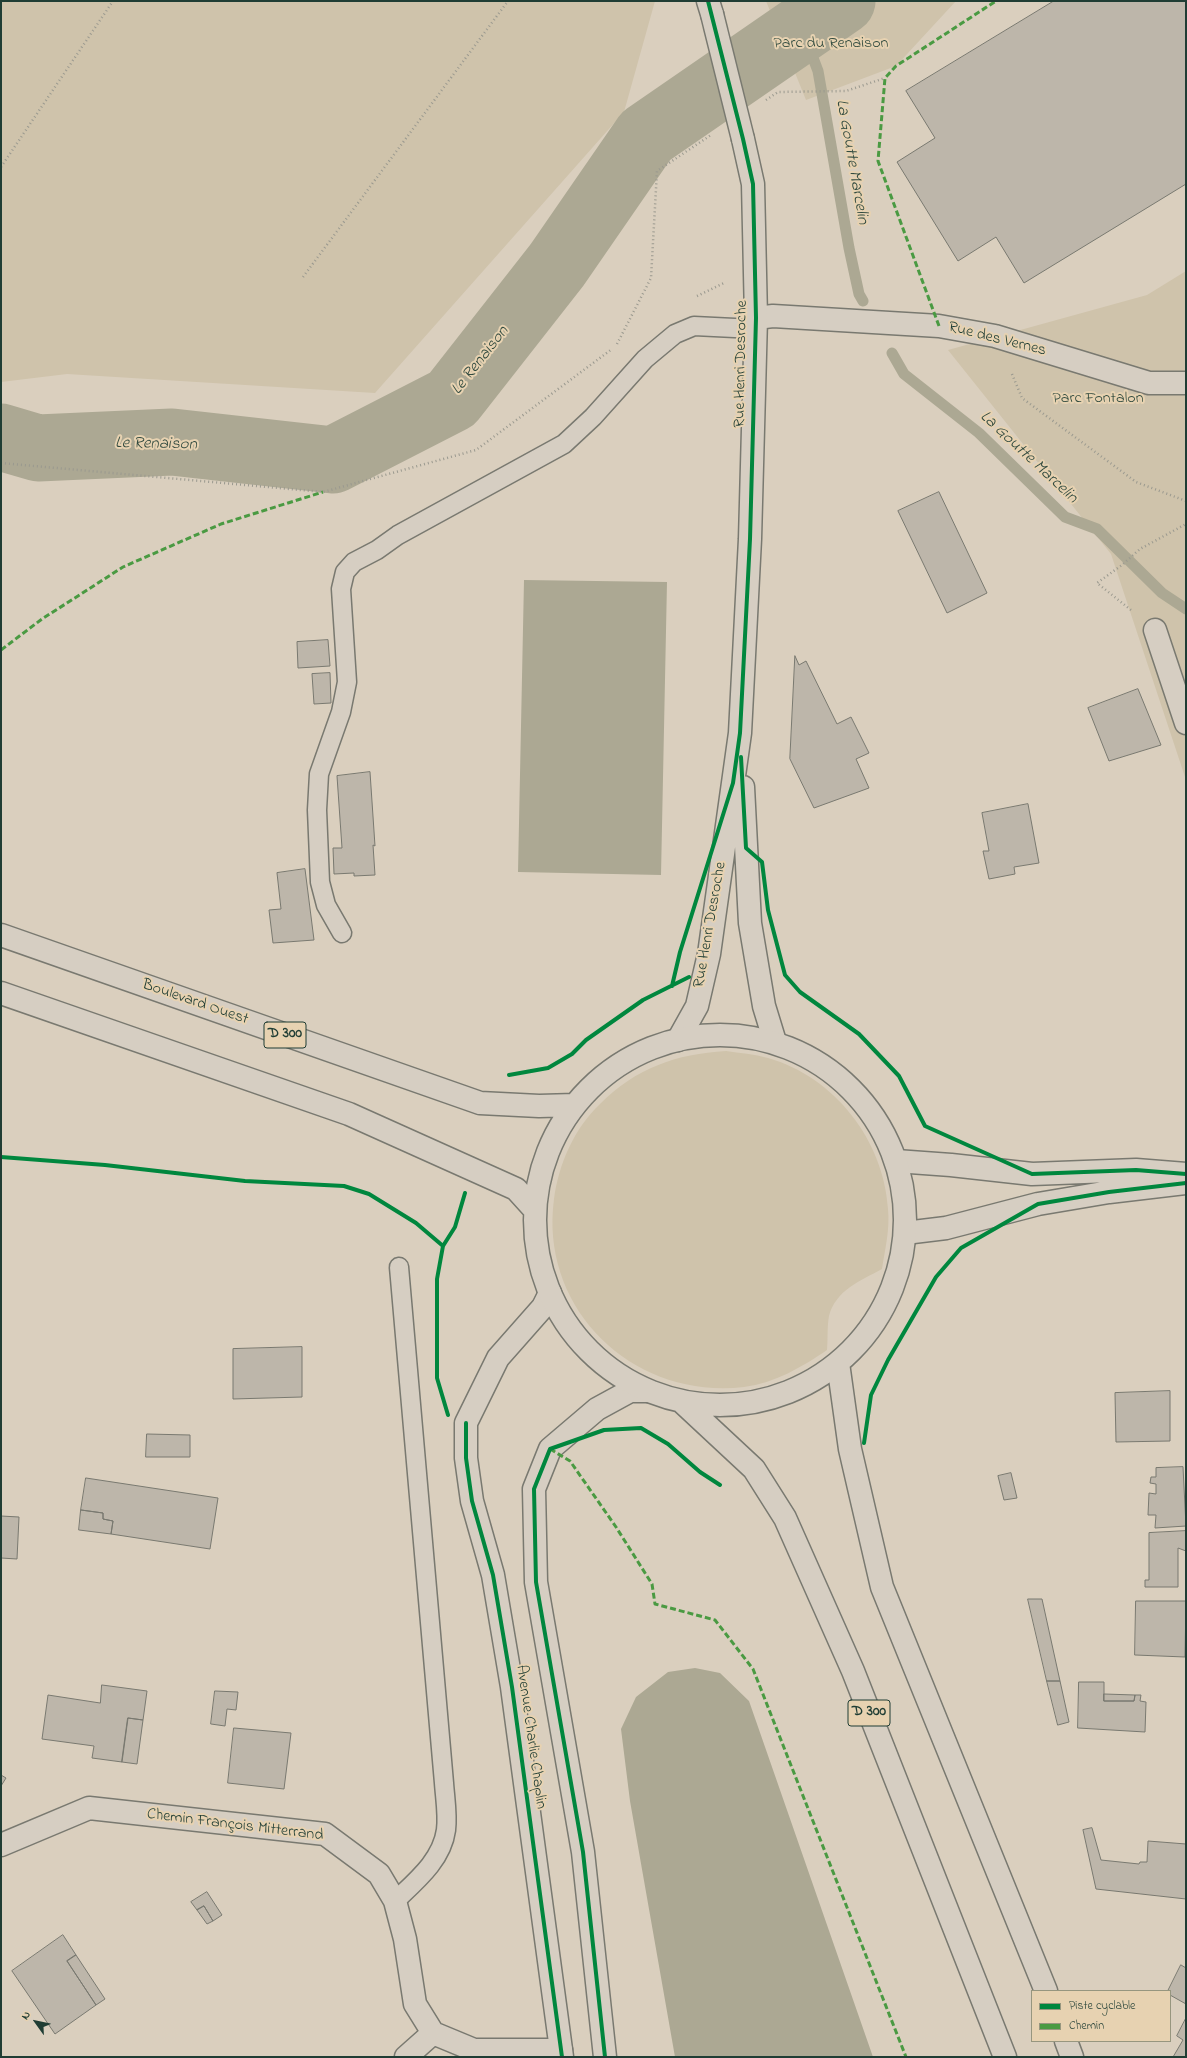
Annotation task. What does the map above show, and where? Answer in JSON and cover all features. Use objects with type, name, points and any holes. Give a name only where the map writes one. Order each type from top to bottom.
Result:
[{"type":"main road","name":"Rue Henri Desroche","points":[[678,1040],[697,1006],[709,954],[740,733],[750,539],[756,323],[753,184],[710,8]]},
{"type":"main road","name":"Rue des Vernes","points":[[756,323],[773,316],[940,326],[995,336],[1149,383],[1186,383]]},
{"type":"main road","points":[[1155,630],[1186,724]]},
{"type":"main road","name":"Rue Henri Desroche","points":[[740,733],[750,922],[764,1006],[775,1042]]},
{"type":"main road","name":"Boulevard Ouest","points":[[1,935],[480,1103],[539,1106],[575,1105]]},
{"type":"main road","points":[[1,992],[349,1114],[516,1189],[535,1210]]},
{"type":"main road","points":[[702,1035],[751,1037],[775,1042],[815,1060],[850,1087],[877,1121],[896,1161],[906,1209],[905,1233],[899,1270],[885,1305],[864,1337],[838,1363],[810,1382],[780,1395],[747,1403],[721,1405],[681,1401],[648,1391],[616,1374],[589,1352],[567,1324],[550,1293],[541,1266],[537,1245],[535,1210],[539,1182],[547,1154],[575,1105],[604,1076],[639,1054],[678,1040],[702,1035]]},
{"type":"main road","points":[[896,1161],[951,1165],[1032,1174],[1136,1170],[1186,1174]]},
{"type":"main road","points":[[905,1233],[946,1228],[1038,1204],[1109,1192],[1186,1183]]},
{"type":"main road","name":"Avenue Charlie Chaplin","points":[[550,1293],[543,1307],[498,1358],[466,1423],[466,1458],[472,1501],[493,1575],[512,1687],[561,2054]]},
{"type":"main road","points":[[838,1363],[850,1450],[882,1588],[1009,1895],[1046,1990]]},
{"type":"main road","name":"Avenue Charlie Chaplin","points":[[605,2057],[583,1852],[536,1582],[534,1489],[550,1449],[597,1409],[630,1391],[648,1391]]},
{"type":"main road","name":"D 300","points":[[681,1401],[754,1469],[784,1518],[853,1671],[1005,2057]]},
{"type":"main road","name":"Chemin François Mitterrand","points":[[1,1845],[89,1808],[325,1834],[378,1874],[395,1901],[406,1939],[415,2004],[433,2033]]},
{"type":"main road","points":[[406,2057],[433,2033],[474,2050],[561,2054]]},
{"type":"main road","points":[[1066,2042],[1072,2057]]},
{"type":"lane","points":[[342,933],[326,905],[320,882],[317,810],[319,774],[341,712],[347,682],[341,589],[345,572],[354,562],[377,550],[398,535],[564,444],[593,417],[645,359],[675,334],[694,326],[756,323]]},
{"type":"lane","points":[[395,1901],[422,1876],[440,1851],[446,1829],[444,1783],[399,1267]]},
{"type":"path","points":[[1,167],[113,1]]},
{"type":"path","points":[[303,277],[508,1]]},
{"type":"path","points":[[765,101],[778,92],[793,93],[846,91],[885,78]]},
{"type":"path","points":[[616,347],[651,278],[657,171],[713,134]]},
{"type":"path","points":[[692,298],[755,268]]},
{"type":"path","points":[[995,336],[1022,398],[1136,482],[1186,502]]},
{"type":"path","points":[[1,462],[323,492],[476,450],[622,342]]},
{"type":"path","points":[[1155,630],[1097,583],[1122,565],[1140,549],[1186,524]]},
{"type":"green space","points":[[1,1],[655,1],[624,112],[375,393],[67,374],[1,382]]},
{"type":"green space","name":"Parc du Renaison","points":[[766,1],[956,1],[896,66],[806,100]]},
{"type":"green space","name":"Parc Fontalon","points":[[1186,271],[1186,780],[1111,554],[948,350],[1147,295]]},
{"type":"green space","points":[[726,1051],[768,1058],[792,1067],[814,1080],[834,1096],[852,1115],[866,1136],[877,1159],[884,1184],[888,1209],[888,1224],[882,1269],[850,1287],[837,1299],[832,1307],[828,1320],[827,1350],[798,1368],[767,1382],[744,1387],[704,1387],[666,1379],[632,1362],[602,1340],[579,1311],[562,1277],[553,1239],[554,1199],[560,1172],[569,1147],[583,1124],[600,1104],[628,1081],[658,1065],[690,1055]]},
{"type":"shaded area","points":[[524,580],[667,582],[661,875],[518,872]]},
{"type":"shaded area","points":[[695,1668],[720,1673],[749,1701],[873,2057],[675,2057],[630,1801],[621,1729],[636,1697],[668,1672]]},
{"type":"building","points":[[1054,1],[1186,1],[1186,184],[1024,283],[996,237],[958,261],[897,162],[935,138],[906,91]]},
{"type":"building","points":[[939,492],[987,593],[947,613],[898,511]]},
{"type":"building","points":[[328,640],[330,666],[298,668],[297,642]]},
{"type":"building","points":[[795,656],[799,665],[806,661],[837,724],[851,717],[869,753],[856,759],[869,788],[814,808],[790,759]]},
{"type":"building","points":[[330,673],[331,703],[314,704],[312,674]]},
{"type":"building","points":[[1138,689],[1161,745],[1109,761],[1088,708]]},
{"type":"building","points":[[370,772],[375,846],[373,845],[375,875],[354,876],[354,873],[334,874],[333,848],[342,848],[337,776]]},
{"type":"building","points":[[1028,804],[1039,863],[1014,867],[1015,874],[989,879],[983,851],[989,851],[982,813]]},
{"type":"building","points":[[305,869],[314,940],[273,943],[269,910],[281,909],[277,873]]},
{"type":"building","points":[[302,1347],[302,1397],[233,1399],[233,1349]]},
{"type":"building","points":[[1170,1391],[1170,1441],[1116,1442],[1115,1393]]},
{"type":"building","points":[[147,1434],[190,1435],[190,1457],[146,1457]]},
{"type":"building","points":[[1183,1467],[1186,1526],[1155,1528],[1156,1515],[1148,1515],[1149,1493],[1156,1494],[1156,1484],[1150,1483],[1151,1477],[1156,1477],[1156,1468]]},
{"type":"building","points":[[1011,1473],[1017,1498],[1004,1500],[998,1476]]},
{"type":"building","points":[[86,1478],[218,1498],[210,1549],[111,1534],[113,1521],[103,1519],[103,1513],[81,1510]]},
{"type":"building","points":[[81,1510],[103,1513],[103,1519],[113,1521],[111,1534],[79,1530]]},
{"type":"building","points":[[1,1516],[19,1517],[17,1559],[1,1558]]},
{"type":"building","points":[[1186,1531],[1186,1551],[1178,1548],[1178,1587],[1145,1587],[1145,1580],[1149,1580],[1149,1533]]},
{"type":"building","points":[[1028,1599],[1042,1599],[1060,1681],[1047,1681]]},
{"type":"building","points":[[1136,1601],[1186,1601],[1185,1657],[1135,1655]]},
{"type":"building","points":[[1047,1681],[1060,1681],[1069,1722],[1058,1725]]},
{"type":"building","points":[[1079,1682],[1104,1682],[1104,1701],[1134,1701],[1135,1695],[1141,1695],[1140,1701],[1146,1702],[1145,1732],[1078,1728]]},
{"type":"building","points":[[102,1685],[147,1691],[143,1720],[128,1718],[122,1762],[92,1758],[94,1746],[42,1739],[48,1695],[100,1703]]},
{"type":"building","points":[[215,1691],[238,1692],[236,1710],[227,1709],[225,1726],[211,1724]]},
{"type":"building","points":[[1104,1694],[1135,1695],[1134,1701],[1104,1701]]},
{"type":"building","points":[[128,1718],[143,1720],[137,1764],[122,1762]]},
{"type":"building","points":[[234,1728],[291,1733],[284,1789],[228,1783]]},
{"type":"building","points":[[1,1775],[6,1778],[1,1786]]},
{"type":"building","points":[[1092,1828],[1101,1860],[1139,1864],[1140,1862],[1147,1862],[1148,1841],[1186,1844],[1186,1899],[1096,1889],[1083,1830]]},
{"type":"building","points":[[207,1892],[222,1915],[213,1921],[204,1906],[197,1910],[191,1902]]},
{"type":"building","points":[[204,1906],[213,1921],[207,1924],[197,1910]]},
{"type":"building","points":[[63,1935],[76,1955],[67,1961],[96,2005],[55,2034],[12,1971]]},
{"type":"building","points":[[76,1955],[105,1999],[96,2005],[67,1961]]},
{"type":"building","points":[[1181,1965],[1186,1968],[1186,2004],[1171,1996],[1171,1990],[1168,1990]]},
{"type":"building","points":[[1186,2018],[1186,2057],[1173,2057],[1183,2040],[1177,2036]]},
{"type":"waterway","name":"Le Renaison","points":[[1,437],[38,448],[172,442],[333,460],[452,399],[557,265],[646,136],[842,1]]},
{"type":"waterway","name":"La Goutte Marcelin","points":[[802,29],[818,71],[849,248],[859,294],[863,301]]},
{"type":"waterway","name":"La Goutte Marcelin","points":[[892,353],[904,374],[979,433],[1065,517],[1097,529],[1162,593],[1186,609]]},
{"type":"marked path","points":[[939,326],[878,161],[885,78],[896,66],[996,1]]},
{"type":"marked path","points":[[1,650],[42,619],[123,567],[221,524],[323,492]]},
{"type":"marked path","points":[[550,1449],[570,1461],[616,1527],[652,1584],[655,1604],[715,1620],[753,1669],[906,2057]]},
{"type":"cycle path","points":[[672,986],[680,952],[733,783],[740,733],[750,539],[756,318],[753,184],[708,1]]},
{"type":"cycle path","points":[[741,757],[746,848],[762,862],[768,910],[785,975],[800,992],[859,1034],[899,1076],[925,1126],[1032,1174],[1136,1170],[1186,1174]]},
{"type":"cycle path","points":[[509,1075],[548,1068],[572,1054],[586,1040],[643,1000],[689,977]]},
{"type":"cycle path","points":[[1,1157],[105,1165],[245,1181],[344,1186],[369,1194],[416,1223],[443,1246]]},
{"type":"cycle path","points":[[864,1443],[871,1395],[888,1360],[936,1277],[961,1248],[1038,1204],[1109,1192],[1186,1183]]},
{"type":"cycle path","points":[[448,1415],[437,1378],[437,1279],[443,1246],[455,1227],[465,1193]]},
{"type":"cycle path","points":[[466,1423],[466,1458],[472,1501],[493,1575],[512,1687],[562,2057]]},
{"type":"cycle path","points":[[605,2057],[583,1852],[536,1582],[534,1489],[550,1449],[604,1430],[641,1428],[668,1444],[700,1472],[720,1485]]}]
